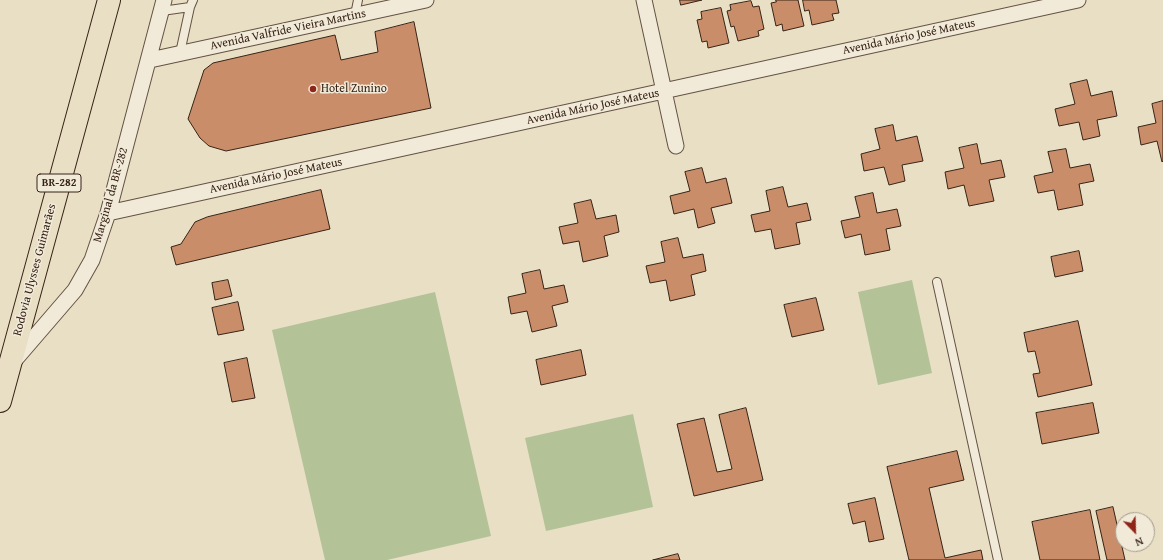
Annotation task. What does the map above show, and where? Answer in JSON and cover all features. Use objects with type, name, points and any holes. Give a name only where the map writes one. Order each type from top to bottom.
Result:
[{"type":"highway","name":"Rodovia Ulysses Guimarães","points":[[0,401],[109,0]]},
{"type":"street","name":"Avenida Valfride Vieira Martins","points":[[150,60],[426,0]]},
{"type":"street","points":[[644,0],[676,146]]},
{"type":"street","name":"Avenida Mário José Mateus","points":[[108,213],[1078,0]]},
{"type":"street","name":"Marginal da BR-282","points":[[10,365],[75,290],[92,260],[108,213],[150,60],[163,6]]},
{"type":"lane","points":[[355,15],[358,0]]},
{"type":"lane","points":[[163,6],[192,4],[180,53]]},
{"type":"lane","points":[[937,282],[998,560]]},
{"type":"green space","points":[[912,280],[932,373],[878,385],[858,292]]},
{"type":"green space","points":[[435,292],[491,536],[387,560],[325,560],[272,330]]},
{"type":"green space","points":[[633,414],[653,507],[546,531],[525,438]]},
{"type":"building","points":[[680,0],[702,0],[681,5]]},
{"type":"building","points":[[776,0],[798,0],[804,26],[783,31],[782,24],[776,26],[771,3],[776,2]]},
{"type":"building","points":[[803,0],[836,0],[839,13],[832,14],[834,20],[812,25],[809,10],[805,11]]},
{"type":"building","points":[[751,1],[753,7],[759,6],[764,29],[758,31],[759,36],[738,41],[734,26],[731,27],[727,11],[731,10],[730,5]]},
{"type":"building","points":[[721,8],[729,43],[708,48],[707,41],[702,42],[697,20],[702,19],[701,12]]},
{"type":"building","name":"Hotel Zunino","points":[[414,22],[431,108],[226,151],[209,146],[200,138],[188,119],[204,70],[213,63],[335,35],[341,60],[378,52],[375,32]]},
{"type":"building","points":[[1087,80],[1091,96],[1112,91],[1117,116],[1097,120],[1100,136],[1083,140],[1079,122],[1059,126],[1055,109],[1075,104],[1070,84]]},
{"type":"building","points":[[1163,101],[1162,162],[1157,141],[1141,145],[1138,127],[1156,123],[1152,104]]},
{"type":"building","points":[[893,125],[896,141],[917,136],[923,161],[902,165],[905,181],[889,185],[884,167],[864,171],[861,154],[880,149],[875,129]]},
{"type":"building","points":[[977,144],[981,164],[1001,160],[1005,177],[989,180],[994,201],[969,206],[964,185],[948,189],[945,172],[964,168],[959,148]]},
{"type":"building","points":[[1066,149],[1070,168],[1090,164],[1094,181],[1079,184],[1083,205],[1058,210],[1054,190],[1038,193],[1034,176],[1053,172],[1048,152]]},
{"type":"building","points":[[702,168],[706,183],[726,178],[732,203],[711,208],[715,223],[698,228],[694,209],[674,214],[670,196],[690,191],[685,172]]},
{"type":"building","points":[[783,187],[788,207],[807,203],[811,220],[796,223],[800,244],[775,249],[771,229],[755,232],[751,215],[770,211],[766,191]]},
{"type":"building","points":[[321,190],[330,229],[176,265],[171,247],[181,244],[195,222],[207,217]]},
{"type":"building","points":[[873,193],[877,213],[897,209],[901,226],[886,229],[890,250],[865,255],[861,234],[845,238],[841,221],[860,217],[855,197]]},
{"type":"building","points":[[591,200],[596,219],[616,215],[619,232],[604,236],[608,256],[583,262],[579,241],[563,244],[559,227],[578,223],[574,204]]},
{"type":"building","points":[[678,238],[683,258],[703,254],[706,271],[691,275],[695,295],[670,301],[666,280],[650,283],[646,266],[665,262],[661,242]]},
{"type":"building","points":[[1079,251],[1083,271],[1055,277],[1051,257]]},
{"type":"building","points":[[540,270],[544,289],[564,285],[568,302],[552,306],[557,326],[532,332],[527,311],[511,314],[508,297],[526,293],[522,274]]},
{"type":"building","points":[[228,280],[232,296],[215,300],[212,283]]},
{"type":"building","points":[[816,298],[824,330],[792,337],[784,305]]},
{"type":"building","points":[[238,302],[244,330],[218,335],[212,308]]},
{"type":"building","points":[[1078,321],[1092,385],[1038,397],[1033,374],[1040,373],[1035,351],[1028,352],[1024,333]]},
{"type":"building","points":[[581,350],[586,375],[541,385],[536,360]]},
{"type":"building","points":[[247,358],[255,398],[232,402],[224,363]]},
{"type":"building","points":[[1093,403],[1099,433],[1042,444],[1036,413]]},
{"type":"building","points":[[746,408],[763,480],[694,496],[677,424],[704,418],[717,472],[732,469],[719,415]]},
{"type":"building","points":[[957,451],[964,480],[929,488],[945,558],[981,550],[983,560],[909,560],[887,467]]},
{"type":"building","points":[[875,498],[884,539],[869,542],[865,521],[853,524],[848,504]]},
{"type":"building","points":[[1113,507],[1115,516],[1115,552],[1123,552],[1125,560],[1107,560],[1096,511]]},
{"type":"building","points":[[1090,510],[1100,560],[1040,560],[1032,522]]},
{"type":"building","points":[[678,554],[680,560],[653,560]]},
{"type":"place","name":"Hotel Zunino","points":[[313,89]]}]
